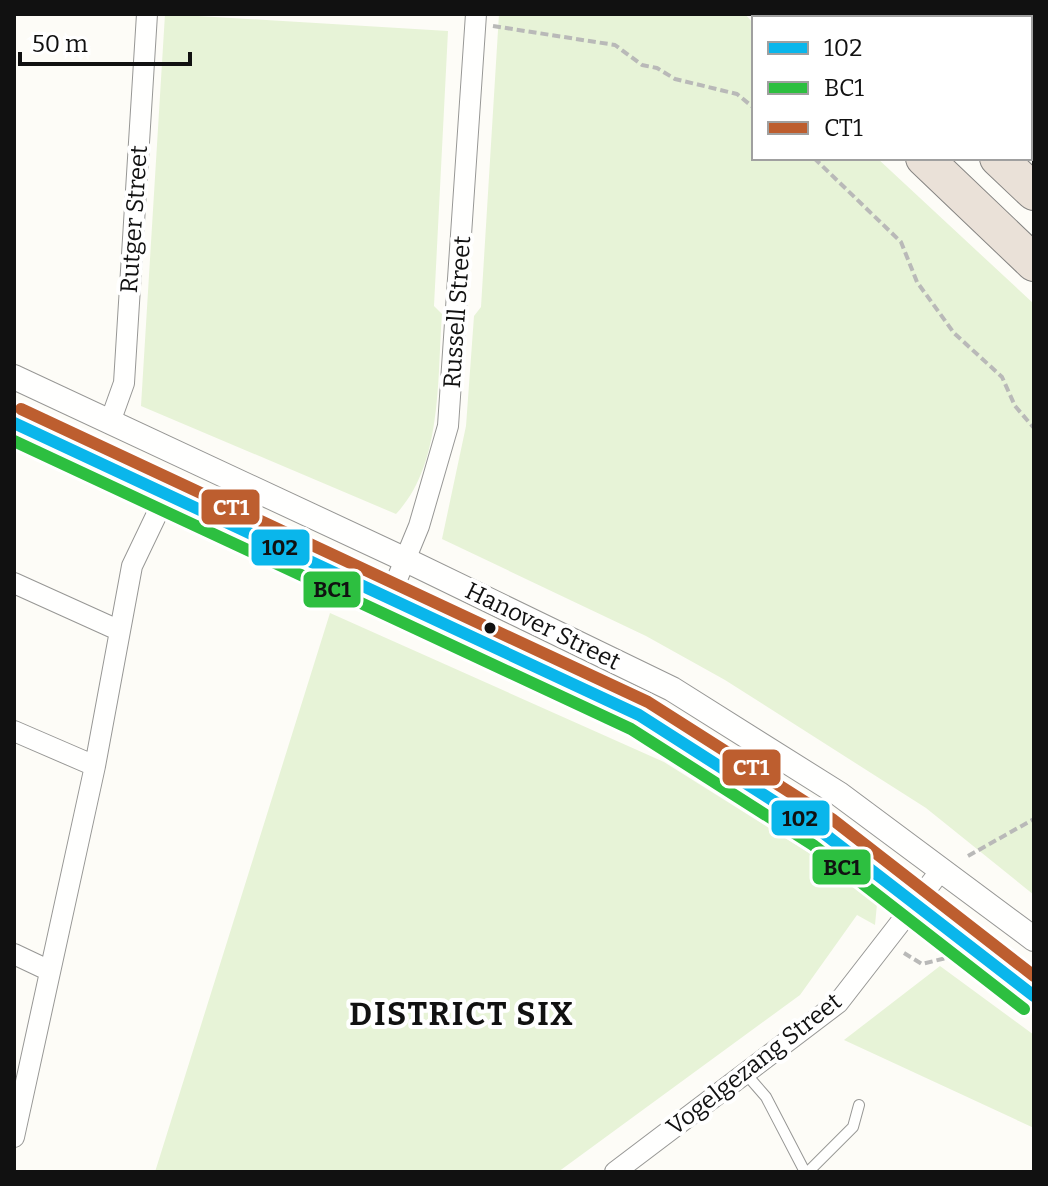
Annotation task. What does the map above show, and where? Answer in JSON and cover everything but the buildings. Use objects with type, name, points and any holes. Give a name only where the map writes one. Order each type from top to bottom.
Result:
[{"type":"highway","points":[[926,160],[1034,263]]},
{"type":"highway","points":[[1000,160],[1034,192]]},
{"type":"street","name":"Rutger Street","points":[[110,422],[124,383],[147,14]]},
{"type":"street","name":"Russell Street","points":[[388,601],[440,463],[450,412],[476,19]]},
{"type":"street","name":"Hanover Street","points":[[14,377],[406,560],[672,689],[839,794],[1034,939]]},
{"type":"street","name":"Hanover Street","points":[[14,423],[388,601],[639,715],[822,832],[1034,996]]},
{"type":"street","points":[[14,1137],[95,766],[132,566],[166,495]]},
{"type":"street","points":[[14,583],[118,630]]},
{"type":"street","points":[[14,731],[95,766]]},
{"type":"street","name":"Vogelgezang Street","points":[[615,1172],[838,1003],[942,869]]},
{"type":"street","points":[[14,954],[50,971]]},
{"type":"lane","points":[[746,1074],[766,1097],[807,1172],[853,1127],[859,1105]]},
{"type":"path","points":[[476,19],[615,45],[642,65],[657,68],[675,79],[737,94],[752,106]]},
{"type":"path","points":[[816,160],[901,242],[917,282],[954,333],[1002,377],[1015,406],[1034,428]]},
{"type":"path","points":[[968,856],[1034,819]]},
{"type":"path","points":[[902,951],[922,964],[933,959],[953,957]]},
{"type":"green space","points":[[165,14],[448,31],[434,306],[442,314],[435,420],[422,471],[411,494],[396,514],[141,406]]},
{"type":"green space","points":[[499,14],[745,14],[752,22],[752,160],[879,160],[1034,304],[1034,895],[926,808],[725,680],[646,636],[442,539],[466,426],[474,316],[481,307]]},
{"type":"green space","points":[[330,613],[664,762],[857,883],[877,904],[875,925],[857,915],[800,995],[558,1172],[155,1172]]},
{"type":"green space","points":[[940,966],[1034,1035],[1034,1128],[844,1040]]},
{"type":"transit line","name":"CT1","points":[[21,409],[648,702],[832,819],[1034,976]]},
{"type":"transit line","name":"102","points":[[14,423],[639,715],[822,832],[1034,996]]},
{"type":"transit line","name":"BC1","points":[[14,441],[631,729],[813,845],[1024,1009]]},
{"type":"district","name":"DISTRICT SIX","points":[[462,1014]]}]
